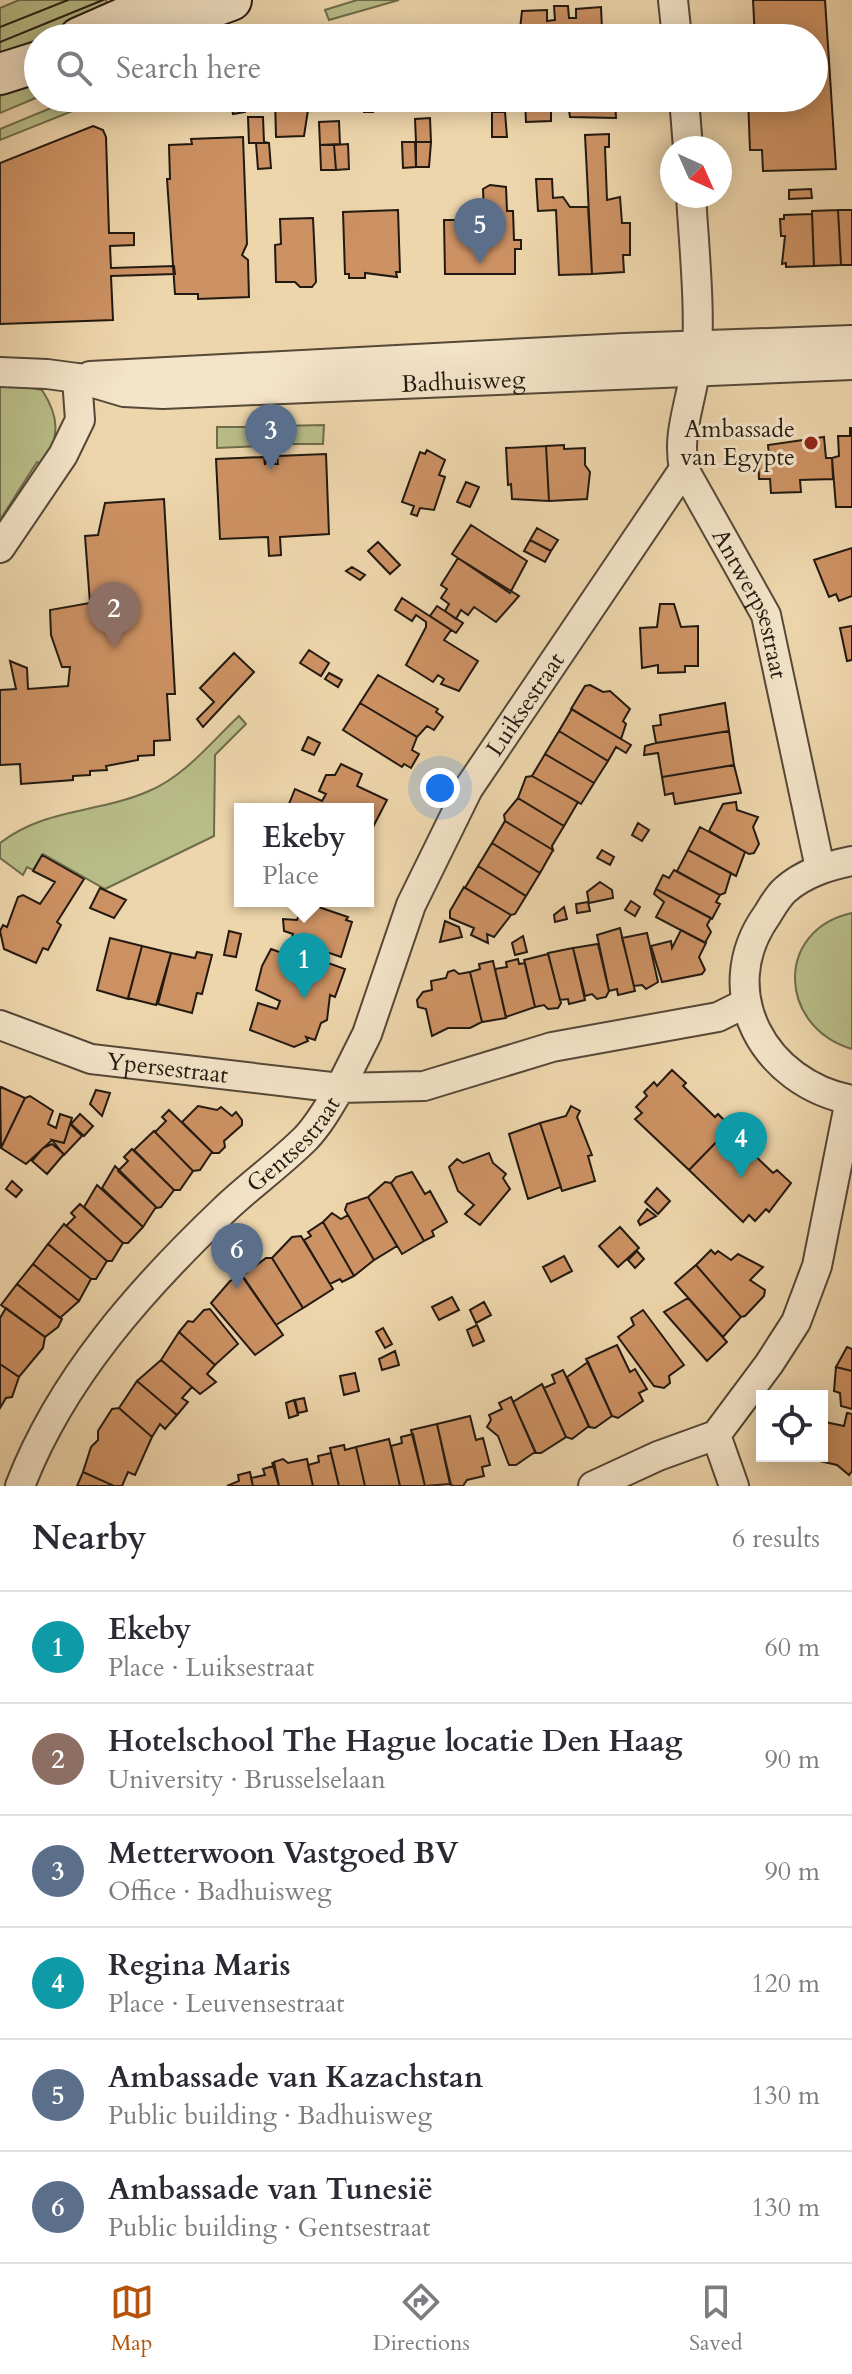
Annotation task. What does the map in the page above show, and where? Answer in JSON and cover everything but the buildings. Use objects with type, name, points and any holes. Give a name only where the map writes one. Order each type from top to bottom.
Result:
[{"type":"main road","points":[[112,24],[169,0]]},
{"type":"main road","points":[[167,24],[231,0]]},
{"type":"street","points":[[673,0],[676,24]]},
{"type":"street","points":[[685,112],[687,136]]},
{"type":"street","name":"Antwerpsestraat","points":[[691,208],[695,359],[683,415],[681,453],[684,469],[766,615],[820,868]]},
{"type":"street","name":"Badhuisweg","points":[[695,359],[852,340]]},
{"type":"street","name":"Badhuisweg","points":[[0,372],[77,378],[190,369],[695,359],[852,365]]},
{"type":"street","points":[[0,548],[63,455],[80,420],[77,378]]},
{"type":"street","name":"Luiksestraat","points":[[340,1088],[367,1034],[411,905],[468,789],[684,469]]},
{"type":"street","points":[[593,1486],[658,1456],[716,1435],[796,1322],[817,1266],[851,1100],[811,1089],[784,1070],[757,1036],[746,1003],[745,967],[754,933],[784,891],[820,868],[852,861]]},
{"type":"street","name":"Gentsestraat","points":[[20,1486],[38,1439],[86,1363],[155,1281],[224,1209],[307,1137],[340,1088],[424,1086],[552,1047],[718,1017],[746,1003]]},
{"type":"street","name":"Ypersestraat","points":[[0,1025],[91,1059],[340,1088]]},
{"type":"street","points":[[716,1435],[734,1486]]},
{"type":"green space","points":[[19,0],[106,0],[111,13],[84,24],[24,24],[24,48],[0,58],[0,8]]},
{"type":"green space","points":[[357,0],[399,0],[329,20],[325,10]]},
{"type":"green space","points":[[24,86],[24,103],[0,113],[0,96]]},
{"type":"green space","points":[[41,112],[70,112],[0,140],[0,129]]},
{"type":"green space","points":[[13,384],[42,390],[52,410],[56,428],[45,466],[37,462],[0,520],[0,387]]},
{"type":"green space","points":[[324,425],[323,444],[278,444],[279,426]]},
{"type":"green space","points":[[217,427],[263,427],[263,446],[217,448]]},
{"type":"green space","points":[[239,716],[246,724],[215,755],[214,836],[105,889],[43,854],[33,870],[27,867],[23,875],[0,858],[0,843],[35,823],[130,798],[162,785],[186,768]]},
{"type":"green space","points":[[852,913],[852,1049],[828,1038],[810,1021],[799,1001],[795,979],[798,958],[809,938],[827,923]]},
{"type":"tram line","points":[[0,27],[68,0]]},
{"type":"tram line","points":[[44,24],[103,0]]},
{"type":"tram line","points":[[0,42],[24,32]]},
{"type":"place","name":"Ambassade van Kazachstan","points":[[480,264]]},
{"type":"place","name":"Ambassade van Egypte","points":[[811,443]]},
{"type":"place","name":"Metterwoon Vastgoed BV","points":[[271,470]]},
{"type":"place","name":"Hotelschool The Hague locatie Den Haag","points":[[114,648]]},
{"type":"place","name":"Ekeby","points":[[304,999]]},
{"type":"place","name":"Regina Maris","points":[[741,1178]]},
{"type":"place","name":"Ambassade van Tunesië","points":[[237,1289]]}]
